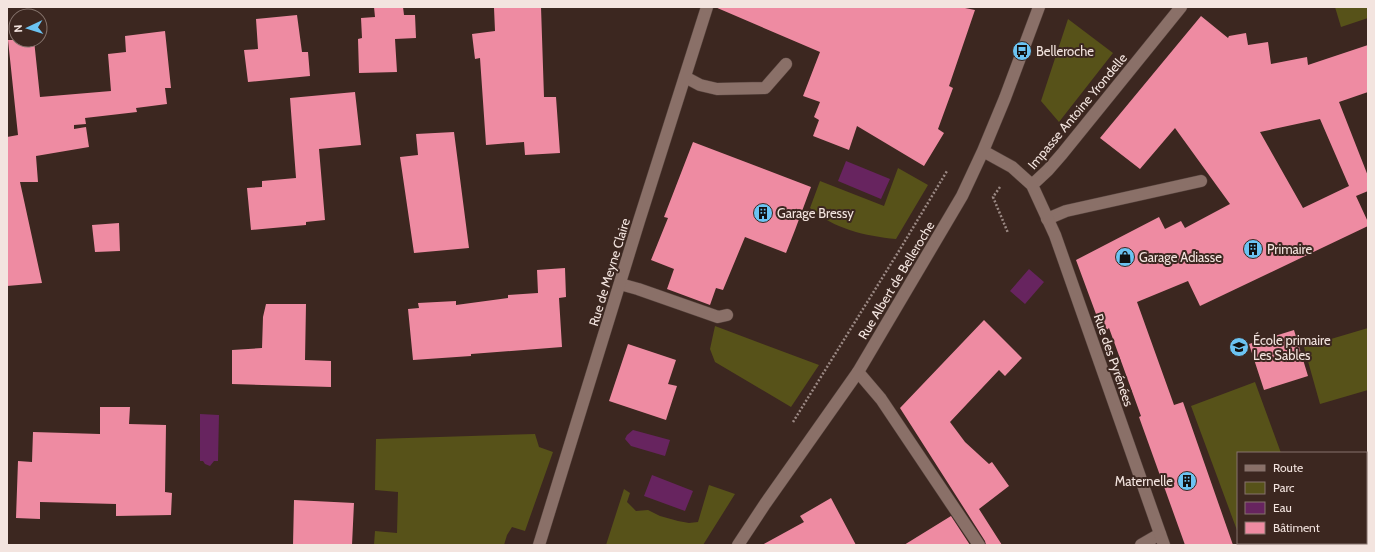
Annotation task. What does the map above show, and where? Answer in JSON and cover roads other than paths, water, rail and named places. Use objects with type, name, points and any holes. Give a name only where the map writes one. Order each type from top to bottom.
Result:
[{"type":"street","name":"Rue de Meyne Claire","points":[[539,545],[708,7]]},
{"type":"street","name":"Rue Albert de Belleroche","points":[[738,545],[858,372],[962,196],[1005,98],[1039,7]]},
{"type":"street","name":"Impasse Antoine Yrondelle","points":[[983,151],[1012,167],[1032,186],[1062,154],[1181,7]]},
{"type":"street","points":[[685,78],[700,85],[717,89],[765,88],[786,64]]},
{"type":"street","points":[[1047,219],[1066,211],[1201,181]]},
{"type":"street","name":"Rue des Pyrénées","points":[[1032,186],[1058,243],[1162,539]]},
{"type":"street","points":[[620,284],[638,288],[718,316],[727,315]]},
{"type":"street","points":[[858,372],[881,399],[979,545]]},
{"type":"street","points":[[1141,545],[1162,539]]},
{"type":"water","points":[[846,161],[890,179],[881,199],[838,181]]},
{"type":"water","points":[[1029,269],[1044,282],[1025,304],[1010,291]]},
{"type":"water","points":[[200,414],[219,415],[218,461],[214,461],[210,466],[205,464],[203,461],[200,461]]},
{"type":"water","points":[[633,430],[670,440],[665,456],[631,446],[625,439]]},
{"type":"water","points":[[652,475],[693,491],[685,511],[644,496]]},
{"type":"place","name":"Belleroche","points":[[1022,51]]},
{"type":"place","name":"Garage Bressy","points":[[763,213]]},
{"type":"place","name":"Primaire","points":[[1253,249]]},
{"type":"place","name":"Garage Adiasse","points":[[1125,257]]},
{"type":"place","name":"École primaire Les Sables","points":[[1239,347]]},
{"type":"place","name":"Maternelle","points":[[1187,481]]}]
